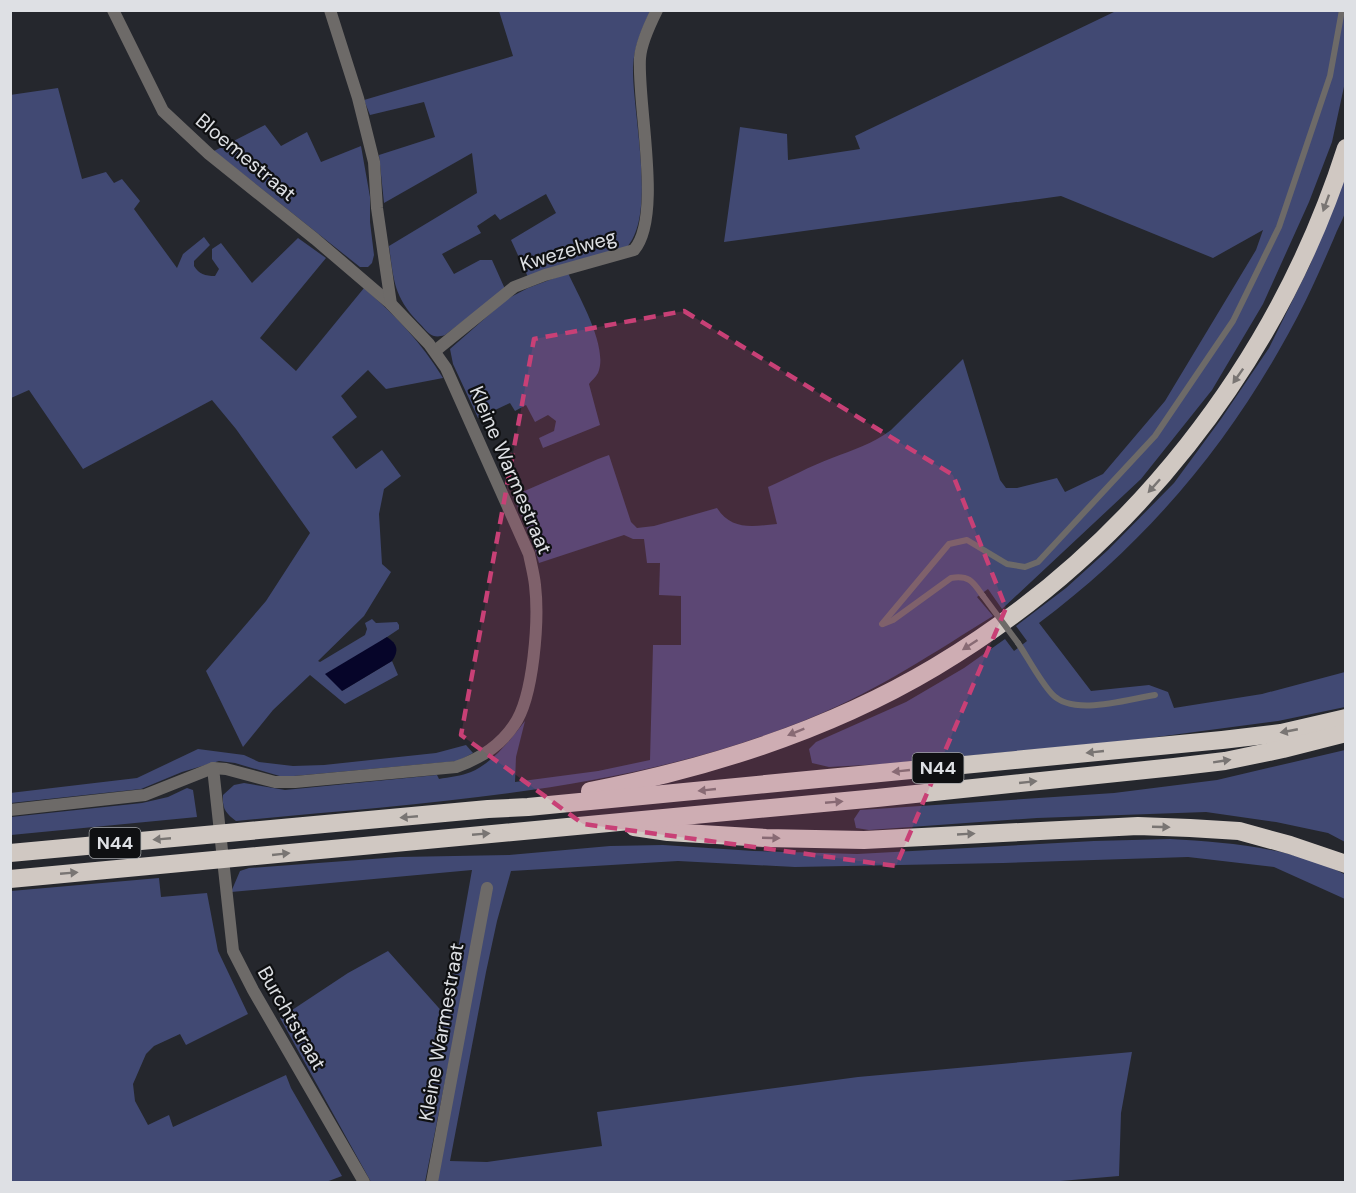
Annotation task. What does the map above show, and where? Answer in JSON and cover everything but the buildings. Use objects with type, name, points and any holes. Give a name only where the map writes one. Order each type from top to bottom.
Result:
[{"type":"highway","points":[[488,809],[646,779],[780,739],[892,690],[932,669],[998,627],[1073,567],[1132,510],[1192,441],[1249,361],[1277,313],[1322,214],[1346,148]]},
{"type":"highway","name":"N44","points":[[10,853],[540,806],[1222,740],[1281,733],[1346,718]]},
{"type":"highway","points":[[609,822],[877,798],[1174,767],[1272,752],[1346,733]]},
{"type":"highway","name":"N44","points":[[10,879],[609,822],[668,832],[766,838],[864,840],[1138,826],[1190,828],[1239,831],[1346,864]]},
{"type":"street","name":"Bloemestraat","points":[[113,10],[164,111],[209,154],[315,239],[391,304]]},
{"type":"street","points":[[330,10],[358,98],[374,162],[377,208],[391,304]]},
{"type":"street","name":"Kwezelweg","points":[[435,351],[514,288],[545,275],[634,250],[640,243],[645,226],[648,186],[640,56],[657,10]]},
{"type":"street","name":"Kleine Warmestraat","points":[[213,768],[226,768],[275,782],[295,782],[456,767],[474,761],[488,752],[515,724],[528,689],[531,673],[535,594],[529,554],[446,368],[435,351],[391,304]]},
{"type":"street","points":[[10,810],[145,795],[213,768],[220,833]]},
{"type":"street","name":"Burchtstraat","points":[[220,833],[233,951],[253,990],[364,1182]]},
{"type":"street","name":"Kleine Warmestraat","points":[[432,1182],[487,888]]},
{"type":"lane","points":[[1155,695],[1093,705],[1070,705],[1051,693],[1018,643],[972,581],[963,576],[951,578],[893,620],[882,624],[949,544],[967,540],[1007,564],[1025,567],[1038,562],[1155,436],[1233,321],[1279,227],[1330,76],[1342,10]]},
{"type":"highlighted area","points":[[684,311],[953,475],[1006,608],[896,866],[583,824],[461,735],[534,339]]},
{"type":"shaded area","points":[[499,11],[650,11],[641,31],[633,67],[642,187],[636,232],[627,247],[528,277],[511,240],[556,213],[546,194],[500,220],[495,214],[477,226],[481,233],[442,254],[454,274],[480,260],[492,260],[505,289],[445,335],[434,336],[413,316],[401,298],[394,280],[389,246],[477,193],[472,153],[384,203],[379,155],[435,137],[424,102],[370,115],[364,100],[513,56]]},
{"type":"shaded area","points":[[1116,11],[1345,11],[1345,82],[1332,142],[1309,202],[1263,304],[1212,390],[1141,479],[1002,609],[988,589],[977,597],[993,616],[884,682],[815,716],[746,742],[675,762],[603,778],[457,800],[236,821],[227,813],[223,804],[223,795],[234,785],[244,783],[285,790],[437,775],[439,779],[467,773],[479,768],[494,756],[525,721],[516,757],[515,782],[598,771],[650,760],[653,645],[681,645],[681,596],[659,595],[660,563],[647,563],[644,539],[633,539],[624,535],[539,563],[513,496],[598,459],[609,455],[631,522],[637,528],[654,526],[717,508],[736,524],[751,526],[777,524],[768,487],[884,435],[963,359],[1000,480],[1006,488],[1017,488],[1057,478],[1065,492],[1103,474],[1165,401],[1256,250],[1263,230],[1213,258],[1061,196],[724,242],[740,127],[787,134],[788,160],[860,149],[855,136]]},
{"type":"shaded area","points":[[58,88],[82,179],[106,172],[114,183],[122,179],[140,201],[134,209],[177,268],[183,254],[204,237],[210,245],[194,261],[194,266],[200,273],[208,276],[215,276],[219,269],[212,259],[212,249],[221,243],[252,283],[298,238],[326,258],[260,338],[296,371],[364,288],[407,330],[443,378],[386,389],[368,370],[341,396],[357,417],[332,437],[356,469],[382,450],[401,476],[384,489],[379,514],[382,564],[391,572],[364,616],[318,661],[320,662],[365,635],[367,629],[365,623],[372,619],[376,623],[397,622],[399,629],[381,641],[342,691],[392,661],[398,675],[345,704],[310,675],[273,710],[243,747],[206,671],[266,601],[310,533],[236,429],[212,400],[83,469],[29,390],[11,398],[10,95]]},
{"type":"shaded area","points":[[265,125],[281,146],[307,132],[321,162],[361,146],[370,197],[374,255],[368,267],[360,267],[214,151]]},
{"type":"shaded area","points":[[1345,177],[1345,213],[1310,292],[1281,348],[1224,436],[1192,478],[1121,554],[1039,623],[1091,691],[1149,685],[1168,692],[1174,708],[1262,694],[1345,672],[1345,707],[1278,721],[1134,740],[883,764],[829,767],[812,763],[809,749],[816,742],[906,702],[964,668],[1005,639],[1014,651],[1027,641],[1016,626],[1066,588],[1108,550],[1174,483],[1269,348],[1310,265]]},
{"type":"shaded area","points":[[568,273],[591,323],[600,350],[598,373],[589,384],[600,425],[543,448],[539,438],[554,431],[556,421],[548,415],[535,422],[526,405],[515,411],[510,403],[478,418],[453,364],[450,349],[507,299],[528,288]]},
{"type":"shaded area","points":[[387,637],[396,648],[392,661],[342,691],[325,674]]},
{"type":"shaded area","points":[[466,745],[473,753],[458,761],[283,777],[235,763],[219,761],[182,772],[141,789],[11,803],[10,793],[137,778],[198,749],[244,755],[259,762],[293,766],[324,765],[436,753]]},
{"type":"shaded area","points":[[1345,750],[1345,842],[1328,833],[1276,822],[1206,812],[1037,818],[869,830],[856,828],[854,819],[860,810],[1114,793],[1217,780]]},
{"type":"shaded area","points":[[187,788],[193,790],[197,817],[11,835],[11,817],[142,803],[168,797]]},
{"type":"shaded area","points":[[1170,839],[1260,848],[1305,858],[1346,875],[1345,899],[1274,867],[1188,857],[795,867],[678,861],[511,871],[486,972],[450,1161],[487,1162],[602,1146],[597,1112],[858,1077],[1132,1052],[1121,1113],[1119,1176],[1049,1182],[437,1182],[460,1006],[425,1182],[371,1182],[280,1018],[348,973],[388,951],[446,1016],[472,870],[231,892],[240,871],[249,868],[399,857],[509,855],[610,846],[663,845],[857,854]]},
{"type":"shaded area","points":[[159,878],[161,897],[207,893],[218,951],[248,1014],[186,1045],[180,1034],[154,1046],[146,1054],[133,1084],[135,1101],[148,1125],[169,1115],[173,1127],[286,1075],[291,1088],[342,1176],[326,1182],[11,1182],[11,891]]}]
